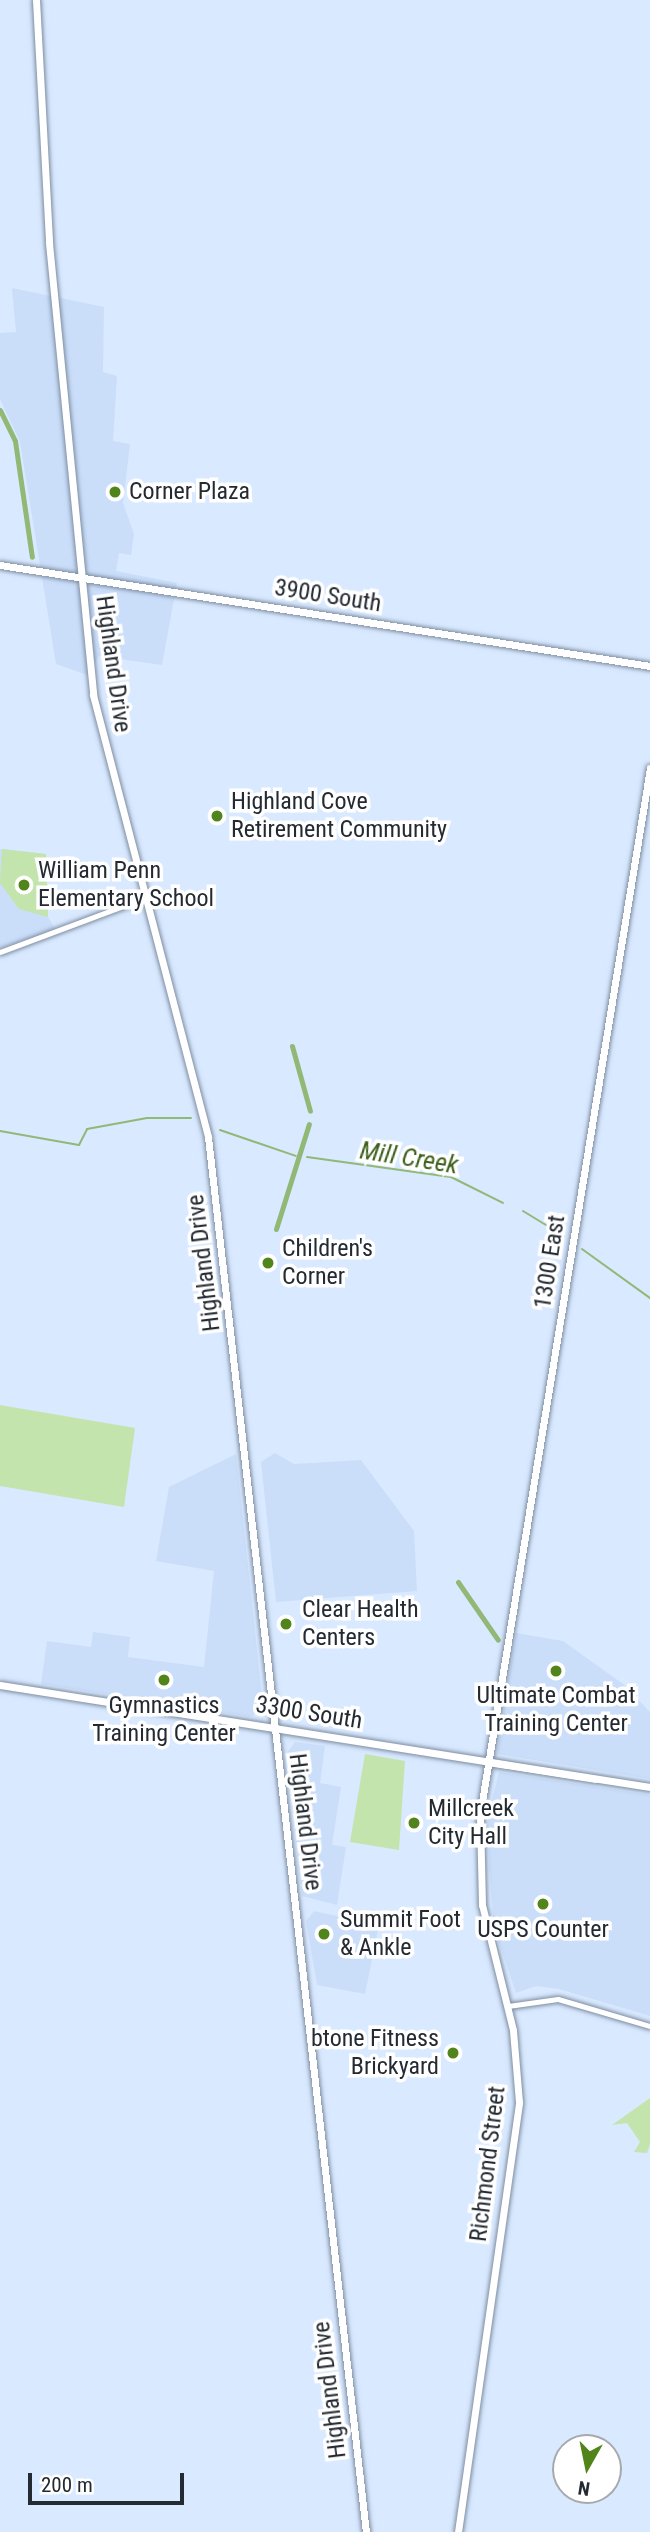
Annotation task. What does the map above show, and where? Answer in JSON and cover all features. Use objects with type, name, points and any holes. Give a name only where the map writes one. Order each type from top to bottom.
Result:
[{"type":"main road","name":"Highland Drive","points":[[36,0],[49,243],[96,709],[148,897],[208,1137],[366,2532]]},
{"type":"main road","name":"3900 South","points":[[0,565],[650,666]]},
{"type":"main road","name":"1300 East","points":[[488,1762],[650,768]]},
{"type":"main road","name":"3300 South","points":[[0,1685],[650,1787]]},
{"type":"main road","name":"Richmond Street","points":[[458,2532],[518,2116],[508,2006],[479,1875],[488,1762]]},
{"type":"street","points":[[0,952],[148,897]]},
{"type":"street","points":[[508,2006],[558,1998],[650,2026]]},
{"type":"shaded area","points":[[12,288],[104,307],[103,372],[117,376],[113,441],[130,444],[123,503],[134,534],[131,555],[119,553],[116,571],[177,583],[162,665],[99,656],[87,675],[56,664],[20,442],[0,399],[0,333],[16,332]]},
{"type":"shaded area","name":"William Penn Elementary School","points":[[0,849],[46,854],[48,917],[56,930],[0,948]]},
{"type":"shaded area","points":[[275,1453],[294,1464],[361,1460],[414,1531],[417,1591],[276,1602],[261,1462]]},
{"type":"shaded area","points":[[236,1454],[263,1706],[252,1717],[41,1684],[47,1641],[91,1647],[93,1632],[130,1637],[128,1657],[204,1667],[214,1571],[156,1561],[169,1487]]},
{"type":"shaded area","points":[[516,1633],[563,1641],[623,1684],[650,1712],[650,1779],[497,1754]]},
{"type":"shaded area","points":[[295,1742],[325,1746],[320,1783],[341,1787],[332,1845],[346,1847],[337,1905],[302,1896],[286,1754]]},
{"type":"shaded area","points":[[499,1772],[650,1795],[650,2016],[559,1989],[536,1986],[516,1993],[494,1927],[489,1867],[488,1816]]},
{"type":"shaded area","points":[[314,1911],[379,1925],[365,1994],[317,1985],[306,1921]]},
{"type":"green space","points":[[2,849],[46,854],[48,917],[19,909],[0,883]]},
{"type":"green space","points":[[0,1405],[135,1428],[124,1507],[0,1486]]},
{"type":"green space","points":[[365,1754],[405,1761],[399,1850],[350,1842]]},
{"type":"green space","points":[[650,2098],[650,2144],[647,2153],[634,2152],[640,2142],[627,2123],[612,2125]]},
{"type":"waterway","points":[[0,410],[15,441],[32,557]]},
{"type":"waterway","points":[[292,1046],[310,1111]]},
{"type":"waterway","name":"Mill Creek","points":[[0,1131],[79,1145],[87,1129],[147,1118],[191,1118]]},
{"type":"waterway","points":[[276,1229],[309,1124]]},
{"type":"waterway","name":"Mill Creek","points":[[220,1130],[296,1156]]},
{"type":"waterway","name":"Mill Creek","points":[[307,1157],[451,1177],[503,1203]]},
{"type":"waterway","name":"Mill Creek","points":[[523,1211],[564,1236]]},
{"type":"waterway","name":"Mill Creek","points":[[582,1249],[650,1298]]},
{"type":"waterway","points":[[458,1582],[498,1640]]},
{"type":"place","name":"Corner Plaza","points":[[115,492]]},
{"type":"place","name":"Highland Cove Retirement Community","points":[[217,816]]},
{"type":"place","name":"William Penn Elementary School","points":[[24,885]]},
{"type":"place","name":"Children's Corner","points":[[268,1263]]},
{"type":"place","name":"Clear Health Centers","points":[[286,1624]]},
{"type":"place","name":"Ultimate Combat Training Center","points":[[556,1671]]},
{"type":"place","name":"Gymnastics Training Center","points":[[164,1680]]},
{"type":"place","name":"Millcreek City Hall","points":[[414,1823]]},
{"type":"place","name":"USPS Counter","points":[[543,1904]]},
{"type":"place","name":"Summit Foot & Ankle","points":[[324,1934]]},
{"type":"place","name":"btone Fitness Brickyard","points":[[453,2053]]}]
